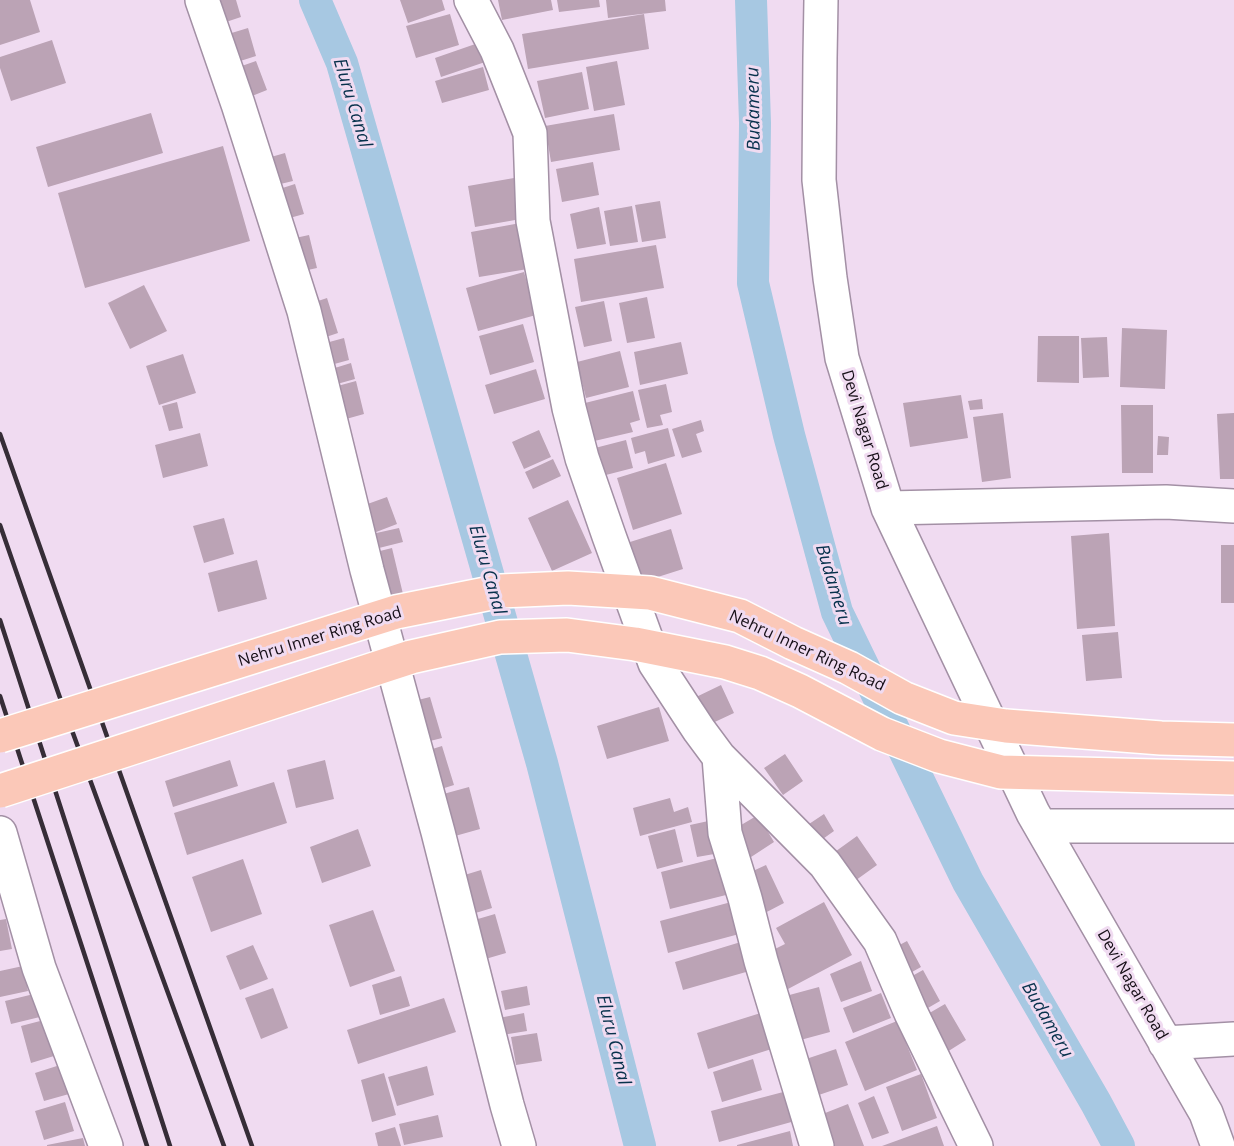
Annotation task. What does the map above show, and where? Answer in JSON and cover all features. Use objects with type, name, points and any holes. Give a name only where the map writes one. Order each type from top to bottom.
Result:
[{"type":"main road","name":"Nehru Inner Ring Road","points":[[0,736],[396,612],[501,591],[568,588],[650,593],[740,616],[849,668],[903,698],[954,718],[1018,727],[1161,738],[1234,740]]},
{"type":"main road","points":[[0,791],[411,657],[500,637],[567,635],[674,651],[742,667],[800,691],[882,734],[939,756],[1001,772],[1234,778]]},
{"type":"street","points":[[202,0],[304,311],[367,570],[519,1146]]},
{"type":"street","points":[[471,0],[497,50],[530,133],[533,221],[569,408],[582,458],[655,663],[719,757],[825,864],[880,941],[911,1013],[976,1146]]},
{"type":"street","name":"Devi Nagar Road","points":[[821,0],[819,180],[830,278],[842,358],[888,508],[1033,813],[1206,1113],[1218,1146]]},
{"type":"street","points":[[888,508],[1166,502],[1234,506]]},
{"type":"street","points":[[719,757],[725,833],[817,1146]]},
{"type":"street","points":[[1041,826],[1234,826]]},
{"type":"street","points":[[0,833],[39,968],[106,1146]]},
{"type":"street","points":[[1165,1042],[1234,1039]]},
{"type":"building","points":[[0,0],[30,0],[40,32],[0,45]]},
{"type":"building","points":[[220,0],[236,0],[241,17],[226,22]]},
{"type":"building","points":[[400,0],[442,0],[445,10],[408,23]]},
{"type":"building","points":[[498,0],[551,0],[553,10],[502,20]]},
{"type":"building","points":[[557,0],[599,0],[600,7],[559,12]]},
{"type":"building","points":[[606,0],[665,0],[666,11],[608,18]]},
{"type":"building","points":[[450,14],[459,45],[416,58],[406,26]]},
{"type":"building","points":[[644,14],[649,49],[528,69],[522,34]]},
{"type":"building","points":[[248,28],[256,56],[234,63],[225,35]]},
{"type":"building","points":[[52,40],[66,83],[11,101],[0,68],[0,57]]},
{"type":"building","points":[[484,41],[491,60],[441,77],[435,58]]},
{"type":"building","points":[[256,61],[267,90],[247,98],[236,68]]},
{"type":"building","points":[[617,61],[625,105],[594,111],[586,67]]},
{"type":"building","points":[[483,67],[489,90],[442,103],[435,81]]},
{"type":"building","points":[[582,72],[589,109],[545,118],[537,81]]},
{"type":"building","points":[[151,113],[163,153],[48,187],[36,147]]},
{"type":"building","points":[[614,114],[620,150],[551,162],[545,126]]},
{"type":"building","points":[[223,146],[250,241],[85,288],[58,193]]},
{"type":"building","points":[[285,153],[293,181],[272,186],[264,159]]},
{"type":"building","points":[[593,162],[599,195],[562,202],[556,169]]},
{"type":"building","points":[[514,178],[521,219],[475,227],[468,186]]},
{"type":"building","points":[[295,184],[304,214],[279,221],[270,192]]},
{"type":"building","points":[[660,201],[666,238],[642,242],[635,205]]},
{"type":"building","points":[[632,206],[638,242],[610,246],[604,211]]},
{"type":"building","points":[[599,207],[606,244],[577,249],[570,214]]},
{"type":"building","points":[[526,222],[534,268],[479,277],[471,232]]},
{"type":"building","points":[[309,235],[317,268],[294,273],[286,240]]},
{"type":"building","points":[[656,245],[664,288],[581,302],[574,259]]},
{"type":"building","points":[[524,272],[536,315],[478,331],[466,288]]},
{"type":"building","points":[[144,285],[167,331],[130,349],[108,303]]},
{"type":"building","points":[[647,297],[655,338],[627,343],[619,303]]},
{"type":"building","points":[[327,298],[338,333],[317,340],[306,305]]},
{"type":"building","points":[[604,301],[612,341],[584,347],[575,307]]},
{"type":"building","points":[[523,324],[534,362],[490,375],[479,336]]},
{"type":"building","points":[[1122,328],[1167,330],[1165,389],[1120,387]]},
{"type":"building","points":[[1038,336],[1079,336],[1079,383],[1037,382]]},
{"type":"building","points":[[1107,337],[1109,377],[1083,378],[1081,338]]},
{"type":"building","points":[[344,338],[349,360],[327,366],[322,344]]},
{"type":"building","points":[[681,342],[688,374],[640,385],[634,352]]},
{"type":"building","points":[[620,351],[629,387],[586,398],[577,362]]},
{"type":"building","points":[[183,354],[196,393],[159,405],[146,366]]},
{"type":"building","points":[[351,363],[355,379],[330,386],[325,371]]},
{"type":"building","points":[[536,369],[545,399],[494,414],[485,385]]},
{"type":"building","points":[[356,381],[364,414],[339,421],[330,388]]},
{"type":"building","points":[[666,384],[672,412],[660,415],[663,425],[647,428],[638,390]]},
{"type":"building","points":[[633,391],[640,420],[630,423],[633,432],[590,442],[581,404]]},
{"type":"building","points":[[961,395],[968,438],[910,447],[903,403]]},
{"type":"building","points":[[982,399],[983,409],[970,410],[968,401]]},
{"type":"building","points":[[177,402],[183,428],[169,431],[162,406]]},
{"type":"building","points":[[1121,405],[1153,405],[1153,473],[1122,473]]},
{"type":"building","points":[[1003,413],[1011,478],[982,482],[973,417]]},
{"type":"building","points":[[1234,413],[1234,479],[1220,479],[1217,414]]},
{"type":"building","points":[[701,420],[704,431],[696,434],[702,452],[682,458],[672,429]]},
{"type":"building","points":[[668,428],[675,456],[648,464],[645,451],[635,454],[631,438]]},
{"type":"building","points":[[539,430],[551,457],[524,469],[512,442]]},
{"type":"building","points":[[200,433],[208,466],[163,478],[155,445]]},
{"type":"building","points":[[1158,436],[1169,437],[1168,455],[1157,455]]},
{"type":"building","points":[[626,440],[633,468],[602,476],[595,448]]},
{"type":"building","points":[[553,459],[561,476],[533,489],[525,472]]},
{"type":"building","points":[[666,463],[682,514],[633,530],[617,478]]},
{"type":"building","points":[[387,497],[397,524],[371,534],[362,506]]},
{"type":"building","points":[[568,500],[592,553],[552,571],[528,518]]},
{"type":"building","points":[[224,518],[234,554],[204,563],[193,526]]},
{"type":"building","points":[[399,528],[403,542],[375,549],[372,534]]},
{"type":"building","points":[[671,529],[683,569],[642,582],[630,542]]},
{"type":"building","points":[[1109,533],[1115,626],[1077,629],[1071,536]]},
{"type":"building","points":[[1221,545],[1234,545],[1234,603],[1221,603]]},
{"type":"building","points":[[392,548],[403,594],[383,599],[372,553]]},
{"type":"building","points":[[257,560],[267,599],[218,612],[208,573]]},
{"type":"building","points":[[1118,632],[1122,678],[1086,681],[1082,635]]},
{"type":"building","points":[[721,685],[734,713],[704,727],[692,699]]},
{"type":"building","points":[[430,697],[442,738],[426,742],[414,701]]},
{"type":"building","points":[[659,707],[669,741],[607,759],[597,726]]},
{"type":"building","points":[[442,746],[454,785],[438,790],[426,751]]},
{"type":"building","points":[[785,754],[803,781],[783,795],[764,768]]},
{"type":"building","points":[[230,760],[238,786],[173,807],[165,781]]},
{"type":"building","points":[[325,760],[334,799],[296,808],[287,770]]},
{"type":"building","points":[[274,782],[287,823],[187,855],[174,813]]},
{"type":"building","points":[[469,787],[480,829],[448,838],[436,796]]},
{"type":"building","points":[[670,798],[674,812],[688,807],[692,822],[640,836],[633,808]]},
{"type":"building","points":[[824,814],[834,831],[820,841],[809,824]]},
{"type":"building","points":[[758,815],[774,842],[748,859],[731,831]]},
{"type":"building","points":[[713,820],[720,853],[697,857],[690,825]]},
{"type":"building","points":[[358,829],[371,866],[322,883],[310,847]]},
{"type":"building","points":[[675,829],[683,862],[657,869],[648,836]]},
{"type":"building","points":[[857,836],[877,865],[852,883],[832,854]]},
{"type":"building","points":[[725,856],[734,893],[670,909],[661,872]]},
{"type":"building","points":[[243,859],[262,914],[211,932],[192,877]]},
{"type":"building","points":[[766,865],[784,903],[761,915],[742,876]]},
{"type":"building","points":[[481,870],[492,908],[469,915],[458,877]]},
{"type":"building","points":[[735,901],[743,933],[668,953],[660,921]]},
{"type":"building","points":[[824,902],[852,955],[788,989],[769,952],[785,944],[776,928]]},
{"type":"building","points":[[373,910],[395,971],[350,987],[329,925]]},
{"type":"building","points":[[495,914],[506,953],[482,960],[471,921]]},
{"type":"building","points":[[6,919],[12,949],[0,951],[0,920]]},
{"type":"building","points":[[744,941],[753,970],[683,990],[675,962]]},
{"type":"building","points":[[907,941],[921,967],[903,977],[890,950]]},
{"type":"building","points":[[253,945],[268,979],[240,990],[226,956]]},
{"type":"building","points":[[861,961],[872,991],[841,1002],[830,974]]},
{"type":"building","points":[[23,966],[28,991],[0,997],[0,971]]},
{"type":"building","points":[[923,970],[940,1001],[921,1012],[903,981]]},
{"type":"building","points":[[401,976],[410,1006],[380,1015],[372,985]]},
{"type":"building","points":[[527,986],[530,1005],[505,1010],[501,991]]},
{"type":"building","points":[[819,987],[830,1032],[793,1042],[782,997]]},
{"type":"building","points":[[273,988],[288,1028],[261,1039],[245,998]]},
{"type":"building","points":[[38,993],[44,1016],[11,1024],[5,1001]]},
{"type":"building","points":[[881,993],[891,1018],[853,1033],[843,1008]]},
{"type":"building","points":[[444,998],[456,1032],[358,1064],[347,1030]]},
{"type":"building","points":[[945,1004],[966,1040],[947,1052],[926,1015]]},
{"type":"building","points":[[767,1011],[778,1047],[708,1069],[697,1033]]},
{"type":"building","points":[[524,1013],[527,1031],[502,1035],[499,1018]]},
{"type":"building","points":[[44,1020],[54,1056],[31,1063],[21,1026]]},
{"type":"building","points":[[897,1021],[917,1070],[865,1091],[845,1042]]},
{"type":"building","points":[[537,1033],[542,1061],[516,1065],[511,1037]]},
{"type":"building","points":[[836,1049],[848,1085],[810,1098],[797,1062]]},
{"type":"building","points":[[753,1059],[762,1090],[722,1102],[713,1072]]},
{"type":"building","points":[[60,1065],[69,1094],[44,1101],[35,1073]]},
{"type":"building","points":[[427,1066],[434,1095],[397,1106],[388,1077]]},
{"type":"building","points":[[384,1073],[396,1115],[372,1122],[361,1080]]},
{"type":"building","points":[[921,1074],[937,1118],[902,1131],[886,1087]]},
{"type":"building","points":[[787,1091],[795,1121],[719,1142],[711,1111]]},
{"type":"building","points":[[874,1096],[889,1133],[872,1139],[858,1103]]},
{"type":"building","points":[[65,1102],[74,1131],[44,1140],[35,1111]]},
{"type":"building","points":[[848,1104],[864,1146],[826,1146],[815,1117]]},
{"type":"building","points":[[438,1115],[443,1137],[404,1145],[399,1124]]},
{"type":"building","points":[[937,1126],[944,1146],[882,1146]]},
{"type":"building","points":[[395,1127],[401,1146],[378,1146],[375,1133]]},
{"type":"building","points":[[790,1131],[793,1146],[737,1146],[737,1145]]},
{"type":"building","points":[[83,1138],[85,1146],[47,1146],[47,1145]]},
{"type":"waterway","name":"Eluru Canal","points":[[315,0],[342,63],[542,763],[640,1146]]},
{"type":"waterway","name":"Budameru","points":[[751,0],[755,123],[753,283],[789,435],[837,612],[968,882],[1119,1146]]},
{"type":"railway","points":[[0,434],[252,1146]]},
{"type":"railway","points":[[0,525],[59,695],[224,1146]]},
{"type":"railway","points":[[0,620],[170,1146]]},
{"type":"railway","points":[[0,696],[147,1146]]}]
